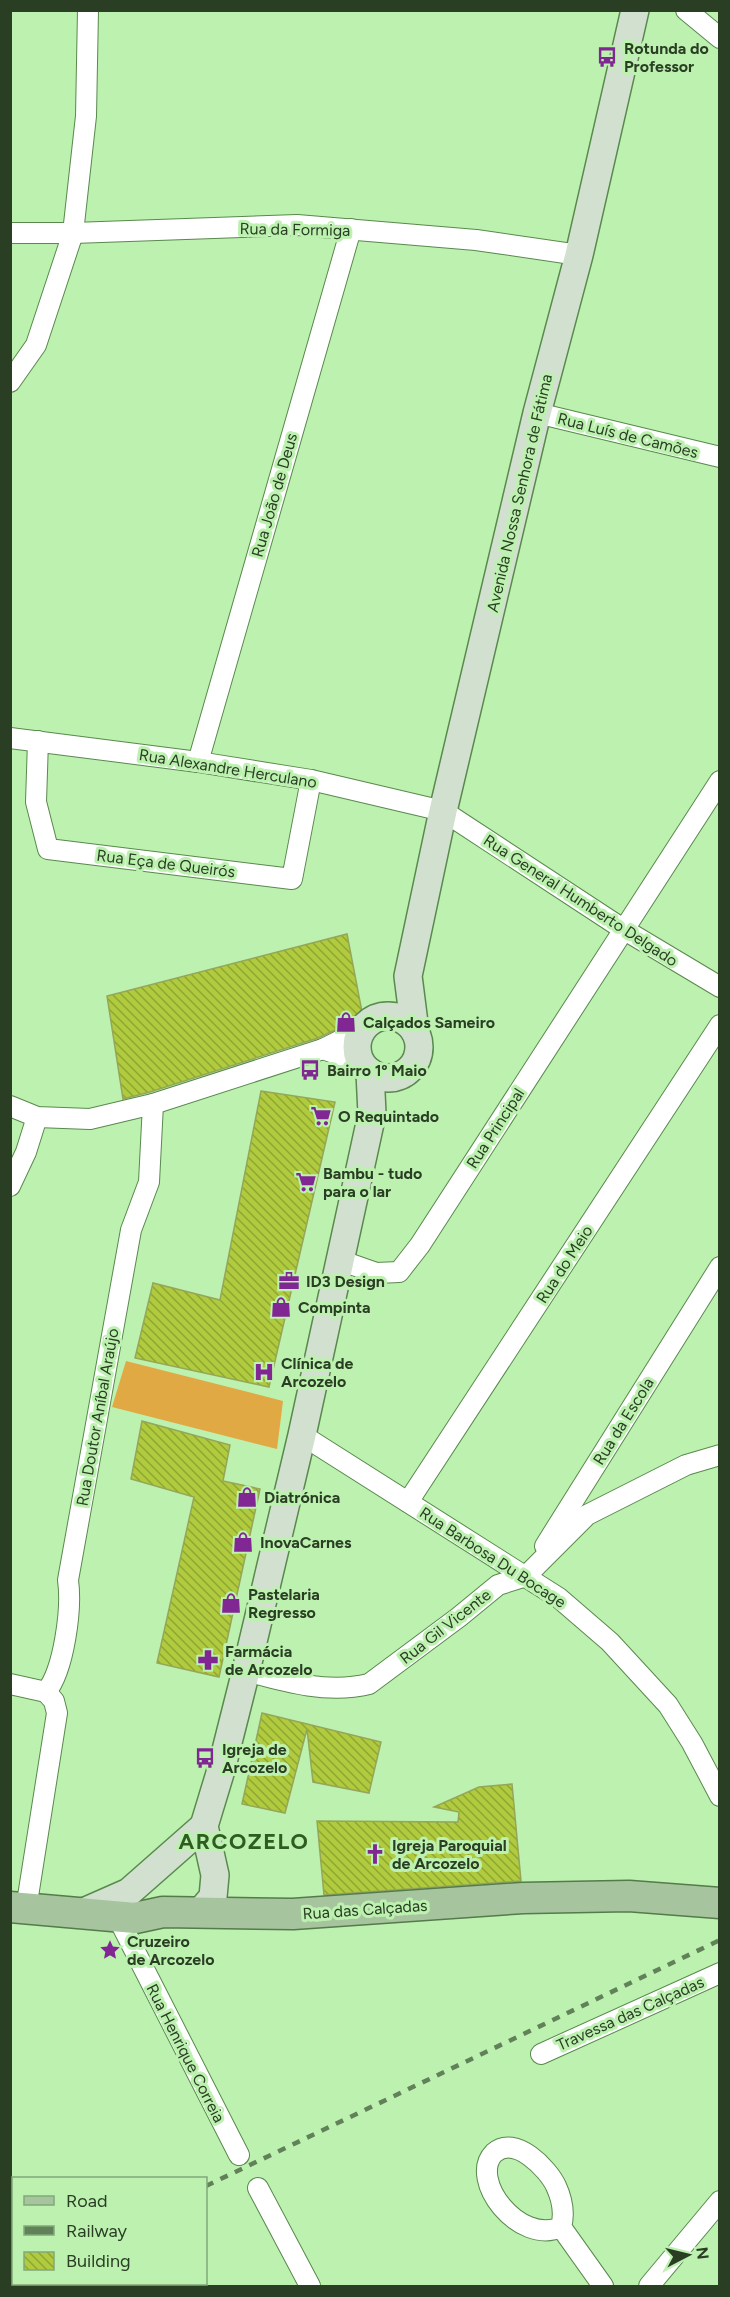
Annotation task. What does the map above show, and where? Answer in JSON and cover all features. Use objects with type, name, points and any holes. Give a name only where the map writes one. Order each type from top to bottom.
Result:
[{"type":"main road","name":"Rua das Calçadas","points":[[18,1908],[135,1918],[163,1912],[293,1914],[523,1898],[629,1896],[695,1899],[720,1903]]},
{"type":"street","points":[[10,382],[36,345],[73,233],[86,116],[88,10]]},
{"type":"street","name":"Avenida Nossa Senhora de Fátima","points":[[415,1031],[408,976],[537,413],[579,255],[635,10]]},
{"type":"street","points":[[686,10],[720,38]]},
{"type":"street","name":"Rua da Formiga","points":[[10,233],[297,225],[476,240],[579,255]]},
{"type":"street","name":"Rua João de Deus","points":[[198,762],[351,229]]},
{"type":"street","name":"Rua Luís de Camões","points":[[537,413],[720,457]]},
{"type":"street","name":"Rua Alexandre Herculano","points":[[10,738],[198,762],[311,780],[444,811]]},
{"type":"street","name":"Rua Eça de Queirós","points":[[38,741],[36,802],[48,849],[292,879],[311,780]]},
{"type":"street","points":[[623,929],[720,781]]},
{"type":"street","name":"Rua General Humberto Delgado","points":[[444,811],[623,929],[720,987]]},
{"type":"street","name":"Rua Principal","points":[[339,1260],[376,1273],[399,1272],[420,1245],[623,929]]},
{"type":"street","name":"Avenida Nossa Senhora de Fátima","points":[[368,1025],[408,976]]},
{"type":"street","points":[[10,1106],[37,1117],[90,1119],[153,1104],[324,1050],[381,1017],[391,1016],[408,1024],[415,1031],[419,1050],[412,1067],[372,1114]]},
{"type":"street","points":[[200,1912],[213,1897],[215,1875],[204,1826],[246,1671],[302,1435],[372,1114],[366,1068],[358,1046],[368,1025]]},
{"type":"street","name":"Rua do Meio","points":[[408,1502],[720,1025]]},
{"type":"street","points":[[324,1050],[387,1078],[404,1074]]},
{"type":"street","name":"Rua Doutor Aníbal Araújo","points":[[46,1692],[54,1682],[60,1661],[70,1598],[68,1580],[131,1230],[149,1182],[153,1104]]},
{"type":"street","points":[[10,1186],[26,1152],[37,1117]]},
{"type":"street","name":"Rua da Escola","points":[[526,1576],[720,1267]]},
{"type":"street","name":"Rua Barbosa Du Bocage","points":[[302,1435],[559,1598],[610,1642],[668,1705],[692,1743],[720,1796]]},
{"type":"street","name":"Rua Gil Vicente","points":[[246,1671],[330,1689],[369,1684],[459,1617],[498,1584],[526,1576],[587,1515],[686,1465],[720,1455]]},
{"type":"street","points":[[10,1684],[46,1692],[54,1701],[57,1713],[18,1908]]},
{"type":"street","points":[[79,1914],[129,1892],[204,1826]]},
{"type":"street","points":[[157,1868],[182,1862],[202,1862],[246,1914]]},
{"type":"street","points":[[157,1868],[152,1895],[163,1912]]},
{"type":"street","name":"Rua Henrique Correia","points":[[117,1918],[238,2156]]},
{"type":"street","name":"Travessa das Calçadas","points":[[541,2054],[720,1973]]},
{"type":"street","points":[[561,2227],[537,2230],[518,2222],[504,2211],[490,2188],[488,2176],[490,2158],[494,2154],[504,2148],[516,2149],[535,2160],[543,2168],[554,2182],[561,2199],[563,2213],[561,2227],[603,2286]]},
{"type":"street","points":[[258,2187],[310,2286]]},
{"type":"street","points":[[649,2286],[720,2201]]},
{"type":"shaded area","points":[[126,1361],[283,1401],[277,1449],[112,1407]]},
{"type":"building","points":[[347,934],[363,1017],[318,1038],[123,1099],[107,996]]},
{"type":"building","points":[[261,1091],[335,1102],[269,1387],[135,1358],[153,1283],[220,1300]]},
{"type":"building","points":[[142,1421],[230,1445],[223,1481],[260,1489],[219,1677],[157,1663],[194,1497],[131,1479]]},
{"type":"building","points":[[262,1713],[381,1742],[369,1793],[313,1782],[307,1729],[285,1813],[242,1804]]},
{"type":"building","points":[[512,1784],[521,1881],[324,1895],[317,1821],[458,1822],[459,1812],[434,1807],[479,1787]]},
{"type":"railway","points":[[207,2186],[720,1940]]},
{"type":"place","name":"Rotunda do Professor","points":[[607,57]]},
{"type":"place","name":"Calçados Sameiro","points":[[346,1022]]},
{"type":"place","name":"Bairro 1º Maio","points":[[310,1070]]},
{"type":"place","name":"O Requintado","points":[[321,1116]]},
{"type":"place","name":"Bambu - tudo para o lar","points":[[306,1182]]},
{"type":"place","name":"ID3 Design","points":[[289,1281]]},
{"type":"place","name":"Compinta","points":[[281,1307]]},
{"type":"place","name":"Clínica de Arcozelo","points":[[264,1372]]},
{"type":"place","name":"Diatrónica","points":[[247,1497]]},
{"type":"place","name":"InovaCarnes","points":[[243,1542]]},
{"type":"place","name":"Pastelaria Regresso","points":[[231,1603]]},
{"type":"place","name":"Farmácia de Arcozelo","points":[[208,1660]]},
{"type":"place","name":"Igreja de Arcozelo","points":[[205,1758]]},
{"type":"place","name":"Igreja Paroquial de Arcozelo","points":[[375,1854]]},
{"type":"place","name":"Cruzeiro de Arcozelo","points":[[110,1950]]},
{"type":"district","name":"ARCOZELO","points":[[244,1841]]}]
